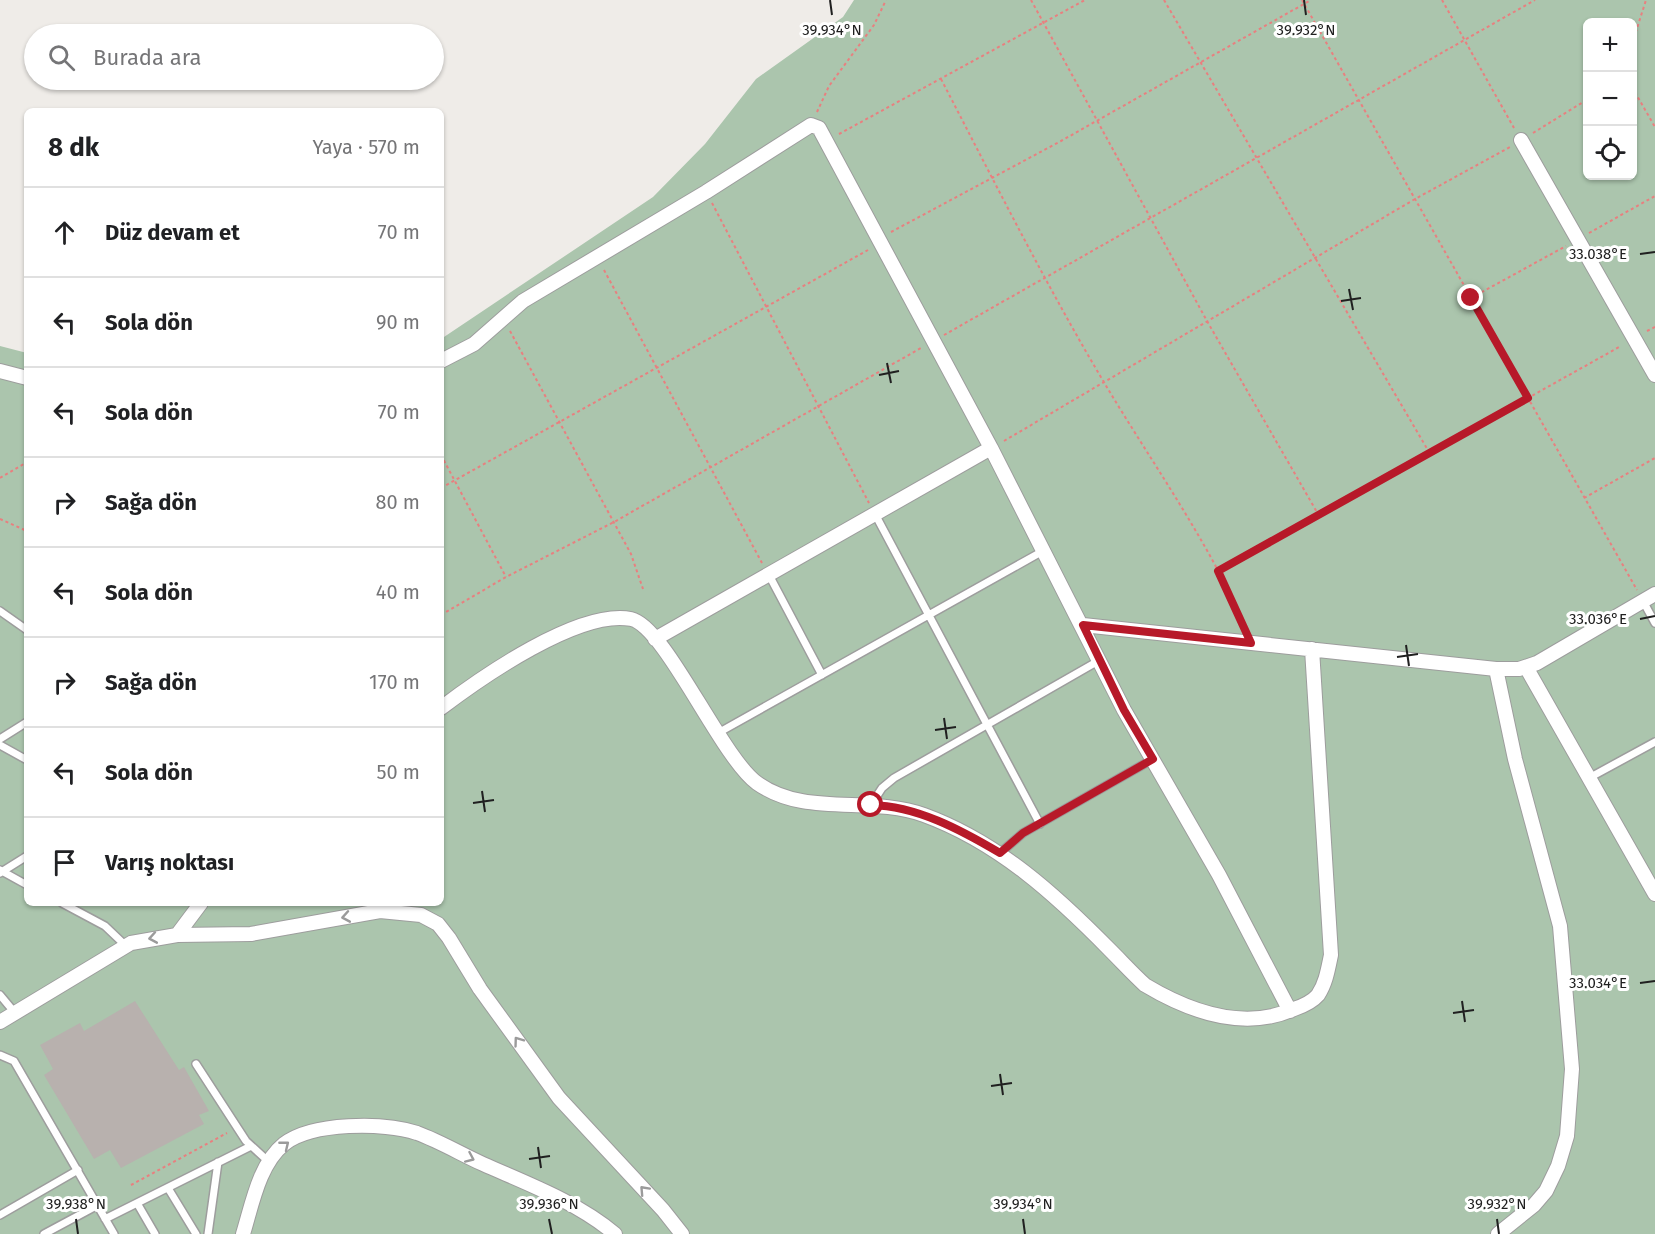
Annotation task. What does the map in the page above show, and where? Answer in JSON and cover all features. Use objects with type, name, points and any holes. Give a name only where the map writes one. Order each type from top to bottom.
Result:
[{"type":"street","points":[[444,360],[474,345],[523,301],[706,192],[811,125],[815,126],[880,241],[991,448],[1100,660],[1219,875],[1290,1011]]},
{"type":"street","points":[[1521,140],[1655,375]]},
{"type":"street","points":[[0,371],[24,377]]},
{"type":"street","points":[[655,639],[991,448]]},
{"type":"street","points":[[1083,625],[1496,669],[1526,667],[1649,598]]},
{"type":"street","points":[[444,706],[531,648],[591,624],[630,619],[637,621],[655,639],[745,772],[773,793],[806,802],[901,808],[925,815],[1000,853],[1039,883],[1137,978],[1163,996],[1230,1020],[1250,1021],[1290,1011],[1317,996],[1327,974],[1331,955],[1312,649]]},
{"type":"street","points":[[1526,667],[1589,778],[1650,875],[1655,894]]},
{"type":"street","points":[[1496,669],[1515,759],[1560,926],[1572,1069],[1567,1137],[1558,1166],[1546,1191],[1534,1205],[1498,1234]]},
{"type":"street","points":[[177,935],[199,906]]},
{"type":"street","points":[[0,1022],[126,946],[152,938],[177,935],[250,934],[380,911],[421,915],[438,924],[480,989],[559,1098],[663,1210],[682,1234]]},
{"type":"street","points":[[243,1234],[269,1162],[293,1138],[318,1129],[376,1127],[415,1133],[547,1193],[600,1221],[615,1234]]},
{"type":"lane","points":[[875,514],[1040,824]]},
{"type":"lane","points":[[718,733],[1043,551]]},
{"type":"lane","points":[[768,574],[822,675]]},
{"type":"lane","points":[[1649,598],[1655,623]]},
{"type":"lane","points":[[0,611],[24,628]]},
{"type":"lane","points":[[871,805],[882,788],[894,778],[1100,660]]},
{"type":"lane","points":[[0,739],[24,724]]},
{"type":"lane","points":[[1589,778],[1655,742]]},
{"type":"lane","points":[[0,745],[24,758]]},
{"type":"lane","points":[[1000,853],[1015,839],[1153,759]]},
{"type":"lane","points":[[1,872],[24,858]]},
{"type":"lane","points":[[1,872],[24,884]]},
{"type":"lane","points":[[67,906],[114,932],[126,946]]},
{"type":"lane","points":[[0,995],[15,1013]]},
{"type":"lane","points":[[0,1055],[14,1061],[114,1234]]},
{"type":"lane","points":[[196,1064],[251,1146],[269,1162]]},
{"type":"lane","points":[[105,1219],[251,1146]]},
{"type":"lane","points":[[208,1234],[218,1162]]},
{"type":"lane","points":[[0,1215],[78,1170]]},
{"type":"lane","points":[[168,1188],[196,1234]]},
{"type":"lane","points":[[137,1203],[155,1234]]},
{"type":"lane","points":[[44,1234],[98,1205]]},
{"type":"path","points":[[815,126],[820,103],[874,25],[886,0]]},
{"type":"path","points":[[1031,0],[1207,321],[1318,514]]},
{"type":"path","points":[[825,141],[1085,0]]},
{"type":"path","points":[[1164,0],[1429,452]]},
{"type":"path","points":[[1302,0],[1584,498],[1649,598]]},
{"type":"path","points":[[444,486],[1311,0]]},
{"type":"path","points":[[1442,0],[1521,140]]},
{"type":"path","points":[[444,613],[506,577],[614,522],[711,468],[1535,0]]},
{"type":"path","points":[[1637,28],[1646,0]]},
{"type":"path","points":[[941,78],[1046,278],[1104,382],[1218,571],[1251,643]]},
{"type":"path","points":[[1637,96],[1655,127]]},
{"type":"path","points":[[991,448],[1415,199],[1521,140],[1583,101]]},
{"type":"path","points":[[706,192],[875,514]]},
{"type":"path","points":[[1471,298],[1655,195]]},
{"type":"path","points":[[597,256],[768,574]]},
{"type":"path","points":[[503,318],[614,522],[641,576],[643,589]]},
{"type":"path","points":[[1218,571],[1655,327]]},
{"type":"path","points":[[1584,498],[1655,458]]},
{"type":"path","points":[[444,461],[506,577]]},
{"type":"path","points":[[0,478],[24,464]]},
{"type":"path","points":[[0,519],[24,530]]},
{"type":"path","points":[[130,1185],[238,1127]]},
{"type":"green space","points":[[854,0],[1655,0],[1655,1234],[0,1234],[0,346],[24,352],[24,906],[444,906],[444,337],[653,197],[705,144],[756,79],[843,17]]},
{"type":"building","points":[[135,1001],[179,1070],[184,1067],[209,1111],[199,1115],[204,1124],[121,1168],[110,1150],[94,1159],[44,1075],[53,1069],[40,1045],[80,1023],[84,1031]]},
{"type":"route","points":[[871,805],[901,808],[925,815],[975,838],[1000,853],[1023,833],[1153,759],[1124,710],[1083,625],[1251,643],[1218,571],[1528,398],[1471,298]]}]
